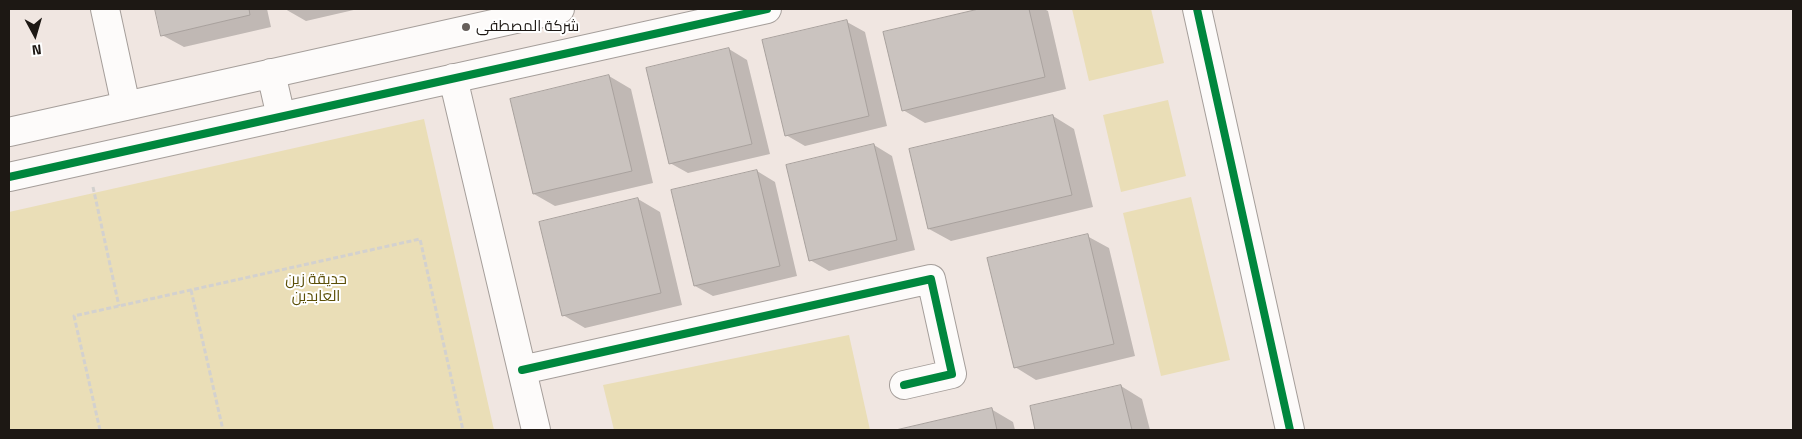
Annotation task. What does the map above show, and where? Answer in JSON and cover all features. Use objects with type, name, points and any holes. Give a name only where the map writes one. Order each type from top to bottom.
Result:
[{"type":"street","points":[[105,9],[126,106]]},
{"type":"street","points":[[9,132],[560,9]]},
{"type":"street","points":[[9,176],[767,9]]},
{"type":"street","points":[[1197,9],[1290,430]]},
{"type":"street","points":[[270,73],[281,117]]},
{"type":"street","points":[[453,78],[536,430]]},
{"type":"street","points":[[522,370],[931,279],[952,374],[904,385]]},
{"type":"path","points":[[87,159],[119,306]]},
{"type":"path","points":[[100,430],[74,316],[420,239],[463,430]]},
{"type":"path","points":[[191,290],[223,430]]},
{"type":"green space","points":[[1072,9],[1151,9],[1164,63],[1089,81]]},
{"type":"green space","points":[[1168,100],[1186,176],[1121,192],[1103,115]]},
{"type":"green space","name":"حديقة زين العابدين","points":[[424,119],[494,430],[9,430],[9,212]]},
{"type":"green space","points":[[1191,197],[1230,360],[1161,376],[1123,213]]},
{"type":"green space","points":[[849,335],[870,430],[614,430],[603,385]]},
{"type":"building","points":[[155,9],[249,9],[250,15],[161,36]]},
{"type":"building","points":[[979,9],[1029,9],[1045,77],[902,111],[883,32]]},
{"type":"building","points":[[847,20],[869,116],[785,136],[762,40]]},
{"type":"building","points":[[729,48],[752,144],[669,164],[646,68]]},
{"type":"building","points":[[609,75],[632,171],[533,194],[510,99]]},
{"type":"building","points":[[1053,115],[1072,195],[928,229],[909,149]]},
{"type":"building","points":[[874,144],[897,240],[809,261],[786,165]]},
{"type":"building","points":[[757,170],[780,266],[694,286],[671,190]]},
{"type":"building","points":[[638,198],[661,293],[562,316],[539,222]]},
{"type":"building","points":[[1088,234],[1114,344],[1014,368],[987,258]]},
{"type":"building","points":[[1121,385],[1132,430],[1035,430],[1030,406]]},
{"type":"building","points":[[992,408],[997,430],[896,430]]},
{"type":"cycle path","points":[[9,177],[767,9]]},
{"type":"cycle path","points":[[1197,9],[1290,430]]},
{"type":"cycle path","points":[[522,370],[931,279],[952,374],[904,385]]},
{"type":"place","name":"شركة المصطفى","points":[[466,27]]}]
